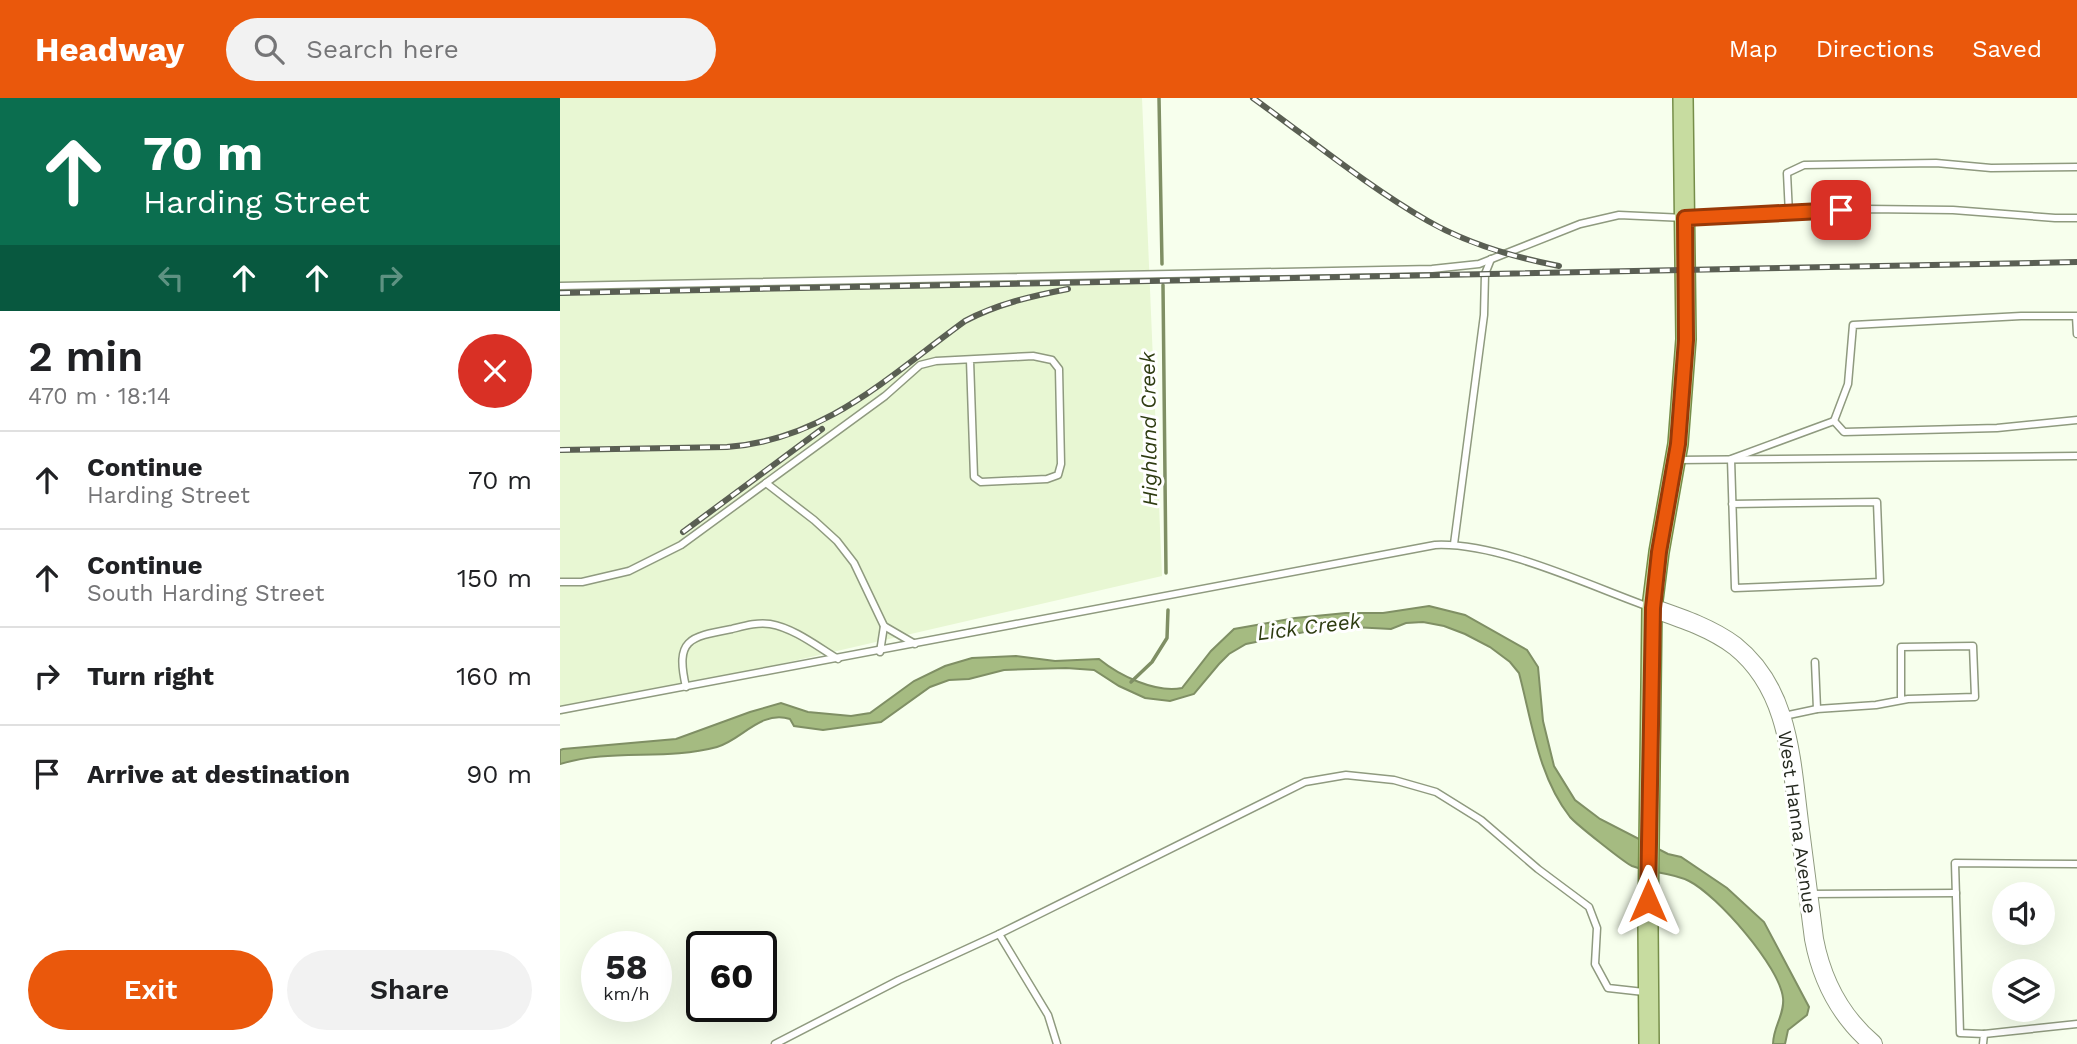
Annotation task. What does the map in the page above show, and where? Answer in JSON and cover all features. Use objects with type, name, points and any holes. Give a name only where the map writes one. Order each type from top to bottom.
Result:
[{"type":"main road","points":[[1649,1044],[1653,608],[1675,460],[1686,340],[1684,98]]},
{"type":"main road","name":"West Hanna Avenue","points":[[1653,608],[1706,629],[1736,648],[1762,677],[1782,716],[1789,746],[1816,952],[1827,984],[1855,1027],[1873,1044]]},
{"type":"lane","points":[[1789,214],[1787,173],[1804,165],[1936,163],[1991,169],[2077,167]]},
{"type":"lane","points":[[560,286],[1432,269],[1479,264],[1580,224],[1619,215],[1685,218],[1867,209],[1928,209],[2077,218]]},
{"type":"lane","points":[[1454,544],[1484,315],[1485,274],[1491,258]]},
{"type":"lane","points":[[1731,458],[1834,421],[1848,384],[1853,325],[2021,316],[2077,316],[2077,334]]},
{"type":"lane","points":[[560,582],[582,582],[629,571],[681,545],[885,397],[920,365],[970,360],[1033,356],[1052,360],[1059,369],[1061,464],[1058,475],[1046,479],[981,482],[974,477],[970,360]]},
{"type":"lane","points":[[1834,421],[1844,432],[1997,428],[2077,420]]},
{"type":"lane","points":[[1675,460],[2077,456]]},
{"type":"lane","points":[[1731,458],[1732,504],[1735,588],[1880,582],[1877,502],[1732,504]]},
{"type":"lane","points":[[766,483],[837,541],[854,563],[884,625],[915,645]]},
{"type":"lane","points":[[560,710],[880,652],[1434,545],[1454,544],[1489,551],[1653,608]]},
{"type":"lane","points":[[687,687],[681,665],[685,646],[698,635],[755,624],[771,624],[795,633],[838,659]]},
{"type":"lane","points":[[880,652],[884,625]]},
{"type":"lane","points":[[1782,716],[1817,709],[1876,705],[1901,700],[1975,697],[1973,646],[1901,647],[1901,700]]},
{"type":"lane","points":[[1815,662],[1817,709]]},
{"type":"lane","points":[[775,1044],[900,979],[999,934],[1305,782],[1346,775],[1394,780],[1436,792],[1481,820],[1588,907],[1597,928],[1595,964],[1608,988],[1649,992]]},
{"type":"lane","points":[[2077,864],[1955,863],[1960,1033],[1984,1034],[2077,1024]]},
{"type":"lane","points":[[1808,894],[1956,893]]},
{"type":"lane","points":[[999,934],[1048,1016],[1057,1044]]},
{"type":"lane","points":[[1983,1044],[1984,1034]]},
{"type":"shaded area","points":[[560,98],[1142,98],[1162,576],[560,715]]},
{"type":"water","name":"Lick Creek","points":[[1429,606],[1465,615],[1527,650],[1538,667],[1543,721],[1554,766],[1575,800],[1600,819],[1668,854],[1681,857],[1727,888],[1764,922],[1809,1007],[1807,1015],[1788,1030],[1785,1044],[1773,1044],[1783,1004],[1779,985],[1745,933],[1715,901],[1689,881],[1632,866],[1570,817],[1550,784],[1543,766],[1519,673],[1510,662],[1490,647],[1444,626],[1423,622],[1406,623],[1391,629],[1334,626],[1246,644],[1229,654],[1194,694],[1170,701],[1145,698],[1094,670],[1004,670],[969,679],[949,680],[930,687],[881,722],[823,730],[794,726],[790,719],[779,717],[760,722],[717,747],[678,753],[579,759],[560,764],[560,750],[563,749],[676,739],[781,703],[808,712],[851,716],[870,713],[914,681],[945,666],[972,658],[1016,656],[1055,661],[1099,659],[1149,686],[1182,688],[1211,651],[1234,629],[1295,618],[1383,613]]},
{"type":"waterway","name":"Highland Creek","points":[[1159,98],[1162,264]]},
{"type":"waterway","name":"Highland Creek","points":[[1163,285],[1166,573]]},
{"type":"waterway","name":"Highland Creek","points":[[1131,682],[1152,662],[1167,638],[1168,610]]},
{"type":"railway","points":[[1253,98],[1361,178],[1428,221],[1491,249],[1559,266]]},
{"type":"railway","points":[[560,293],[2077,262]]},
{"type":"railway","points":[[560,450],[727,447],[762,442],[795,432],[854,402],[965,321],[1015,301],[1068,289]]},
{"type":"railway","points":[[683,532],[822,429]]},
{"type":"route","points":[[1648,901],[1653,608],[1659,552],[1678,444],[1686,340],[1685,218],[1841,210]]}]
